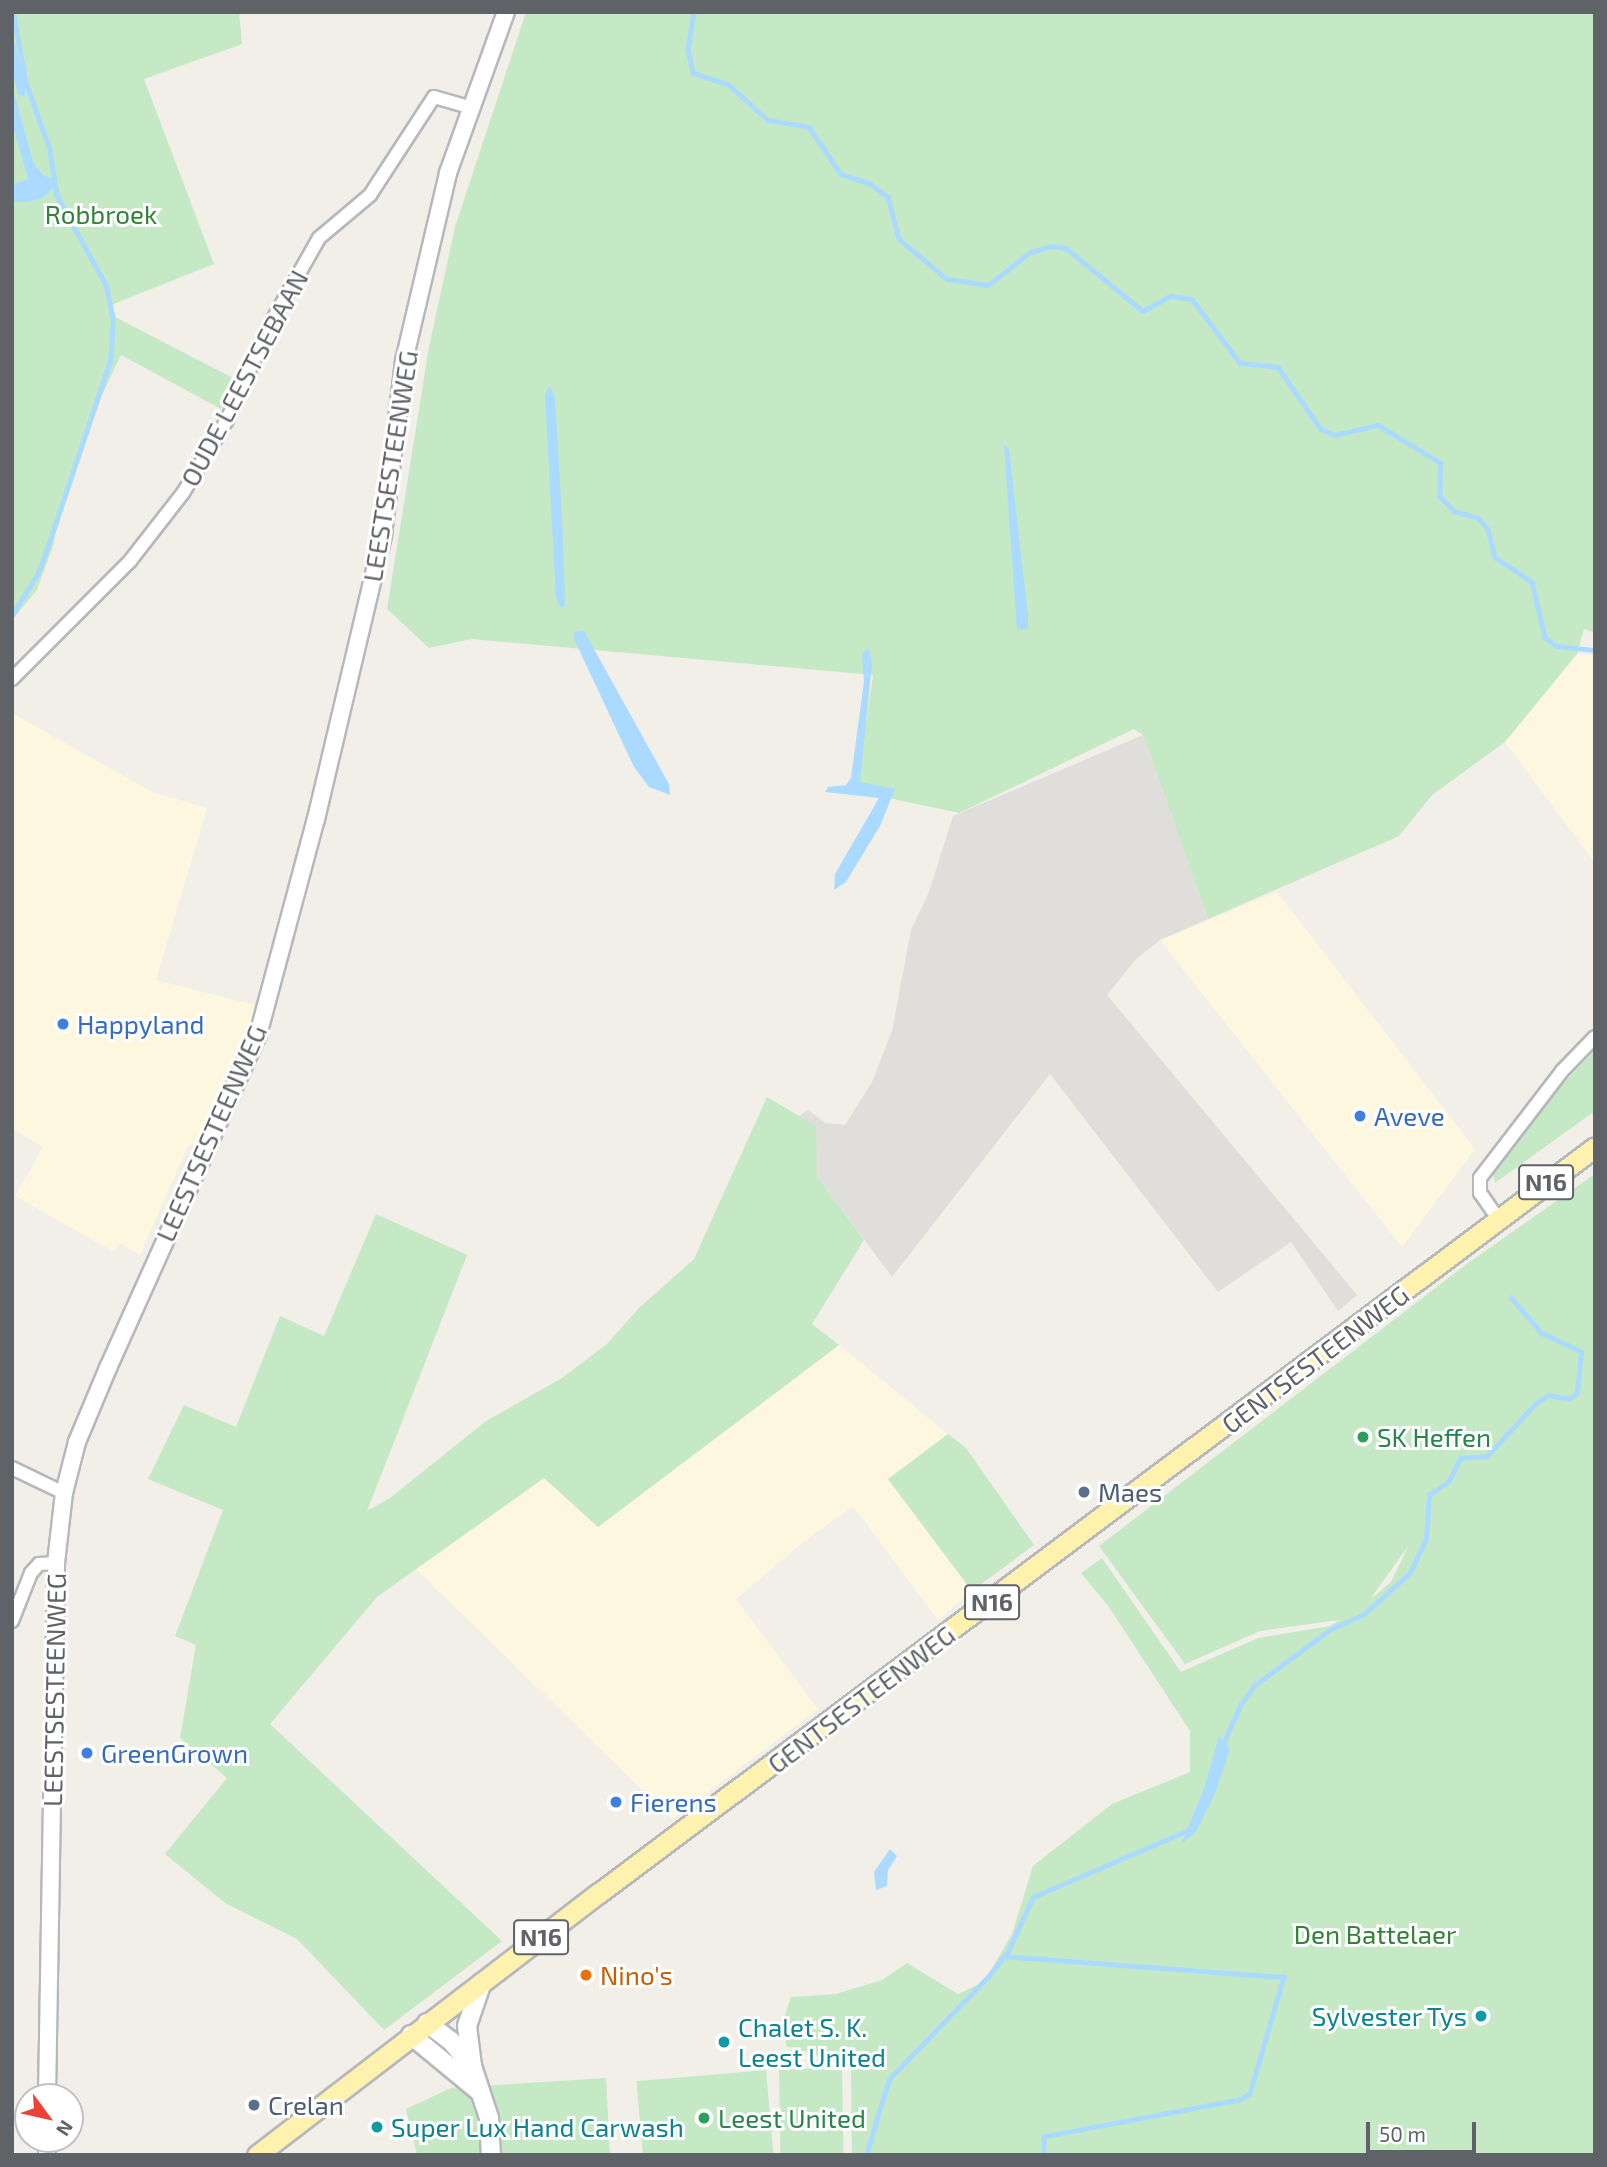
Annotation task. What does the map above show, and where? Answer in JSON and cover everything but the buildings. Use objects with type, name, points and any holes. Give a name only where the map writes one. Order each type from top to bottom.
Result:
[{"type":"main road","name":"GENTSESTEENWEG","points":[[257,2155],[419,2029],[1246,1412],[1497,1217],[1595,1147]]},
{"type":"main road","points":[[482,1982],[467,2026],[471,2066],[489,2118],[491,2155]]},
{"type":"main road","points":[[419,2029],[451,2041],[471,2066]]},
{"type":"main road","points":[[419,2029],[479,2091]]},
{"type":"street","name":"LEESTSESTEENWEG","points":[[47,2083],[56,1563],[64,1493],[77,1442],[103,1379],[258,1035],[383,535],[404,361],[448,173],[506,12]]},
{"type":"street","name":"OUDE LEESTSEBAAN","points":[[12,679],[130,561],[183,494],[227,420],[267,330],[310,252],[325,233],[370,195],[434,97],[472,108]]},
{"type":"street","points":[[1497,1217],[1480,1193],[1480,1178],[1562,1071],[1595,1037]]},
{"type":"street","points":[[12,1468],[64,1493]]},
{"type":"street","points":[[12,1621],[31,1573],[39,1564],[56,1563]]},
{"type":"shaded area","points":[[1577,654],[1595,656],[1595,863],[1505,742]]},
{"type":"shaded area","points":[[12,713],[152,792],[207,808],[156,980],[259,1006],[195,1145],[189,1144],[140,1255],[120,1243],[114,1252],[15,1196],[43,1147],[12,1128]]},
{"type":"shaded area","points":[[1143,735],[1208,919],[1160,940],[1136,959],[1107,995],[1357,1295],[1338,1311],[1291,1242],[1218,1292],[1050,1074],[892,1277],[817,1176],[798,1117],[808,1110],[826,1123],[845,1125],[872,1082],[892,1031],[911,930],[929,892],[953,816]]},
{"type":"shaded area","points":[[1277,892],[1475,1149],[1402,1247],[1160,940]]},
{"type":"shaded area","points":[[839,1345],[948,1434],[888,1479],[972,1591],[938,1620],[853,1506],[802,1543],[736,1599],[818,1709],[672,1819],[415,1568],[544,1478],[598,1527]]},
{"type":"green space","name":"Robbroek","points":[[12,12],[239,12],[242,44],[144,79],[214,264],[111,305],[115,317],[233,378],[221,409],[121,355],[93,414],[60,504],[54,543],[37,590],[12,620]]},
{"type":"green space","points":[[526,12],[1595,12],[1595,633],[1584,629],[1577,654],[1505,742],[1432,795],[1399,836],[1208,919],[1143,735],[1134,729],[959,813],[856,791],[873,675],[472,639],[429,648],[387,609],[429,347],[455,227]]},
{"type":"green space","points":[[1595,1050],[1595,1111],[1495,1183],[1493,1173],[1544,1104]]},
{"type":"green space","points":[[767,1097],[816,1126],[817,1176],[864,1240],[812,1324],[839,1345],[598,1527],[544,1478],[377,1597],[270,1724],[502,1941],[384,2030],[297,1939],[225,1903],[165,1854],[227,1778],[180,1738],[196,1645],[175,1636],[223,1510],[148,1479],[184,1405],[236,1427],[280,1316],[324,1336],[376,1214],[467,1255],[367,1511],[390,1498],[486,1421],[562,1378],[607,1344],[639,1308],[694,1259]]},
{"type":"green space","name":"Den Battelaer","points":[[1595,1174],[1595,2155],[852,2155],[851,2066],[786,2046],[785,2015],[791,1997],[836,1994],[882,1980],[907,1963],[958,1994],[984,1982],[1012,1934],[1033,1866],[1112,1804],[1190,1772],[1190,1731],[1109,1607],[1081,1573],[1102,1558],[1181,1672],[1258,1638],[1330,1626],[1339,1620],[1260,1631],[1185,1664],[1099,1546],[1468,1263]],"holes":[[[1409,1545],[1391,1582],[1371,1598]]]},
{"type":"green space","points":[[948,1434],[966,1448],[1034,1545],[972,1591],[888,1479]]},
{"type":"green space","points":[[842,2068],[844,2155],[781,2155],[779,2069]]},
{"type":"green space","name":"Leest United","points":[[766,2070],[773,2155],[643,2155],[636,2081]]},
{"type":"green space","points":[[606,2078],[610,2155],[417,2155],[406,2109],[451,2088]]},
{"type":"water","points":[[12,33],[25,86],[25,97],[18,94],[12,70]]},
{"type":"water","points":[[12,85],[33,162],[43,175],[53,179],[53,188],[42,198],[27,202],[12,202],[12,185],[28,179],[12,122]]},
{"type":"water","points":[[550,386],[555,397],[563,536],[565,606],[561,608],[556,598],[545,395]]},
{"type":"water","points":[[1004,445],[1009,449],[1028,629],[1017,630]]},
{"type":"water","points":[[584,631],[669,784],[670,795],[649,787],[634,767],[574,639],[574,632]]},
{"type":"water","points":[[869,649],[872,664],[860,782],[895,789],[880,826],[846,882],[834,890],[835,874],[879,798],[825,792],[828,787],[846,785],[851,778],[864,681],[862,653]]},
{"type":"water","points":[[1219,1736],[1230,1749],[1215,1794],[1196,1832],[1181,1844],[1204,1789]]},
{"type":"water","points":[[890,1849],[897,1856],[888,1870],[887,1886],[876,1890],[874,1872]]},
{"type":"waterway","points":[[12,615],[38,573],[50,540],[110,361],[113,320],[106,286],[57,197],[49,148],[25,81],[13,12]]},
{"type":"waterway","points":[[694,12],[688,49],[693,73],[729,85],[768,120],[809,127],[841,174],[869,183],[888,197],[899,239],[947,279],[988,285],[1029,253],[1050,246],[1066,248],[1143,311],[1170,296],[1192,299],[1240,363],[1278,367],[1321,429],[1335,435],[1378,425],[1441,463],[1440,496],[1454,511],[1478,518],[1488,529],[1495,557],[1532,582],[1545,637],[1556,646],[1595,650]]},
{"type":"waterway","points":[[1223,1744],[1241,1704],[1255,1685],[1331,1629],[1363,1615],[1410,1573],[1426,1539],[1429,1495],[1449,1481],[1460,1458],[1487,1456],[1536,1403],[1549,1395],[1569,1399],[1577,1393],[1581,1352],[1541,1333],[1511,1298]]},
{"type":"waterway","points":[[866,2155],[889,2079],[988,1977],[1008,1951],[1033,1897],[1186,1831]]},
{"type":"waterway","points":[[1004,1956],[1284,1977],[1250,2094],[1239,2100],[1044,2137],[1044,2155]]},
{"type":"place","name":"Happyland","points":[[63,1024]]},
{"type":"place","name":"Aveve","points":[[1360,1116]]},
{"type":"place","name":"SK Heffen","points":[[1363,1437]]},
{"type":"place","name":"Maes","points":[[1084,1492]]},
{"type":"place","name":"GreenGrown","points":[[87,1753]]},
{"type":"place","name":"Fierens","points":[[616,1802]]},
{"type":"place","name":"Nino's","points":[[586,1975]]},
{"type":"place","name":"Sylvester Tys","points":[[1481,2016]]},
{"type":"place","name":"Chalet S. K. Leest United","points":[[724,2042]]},
{"type":"place","name":"Crelan","points":[[254,2105]]},
{"type":"place","name":"Leest United","points":[[704,2118]]},
{"type":"place","name":"Super Lux Hand Carwash","points":[[377,2127]]}]
